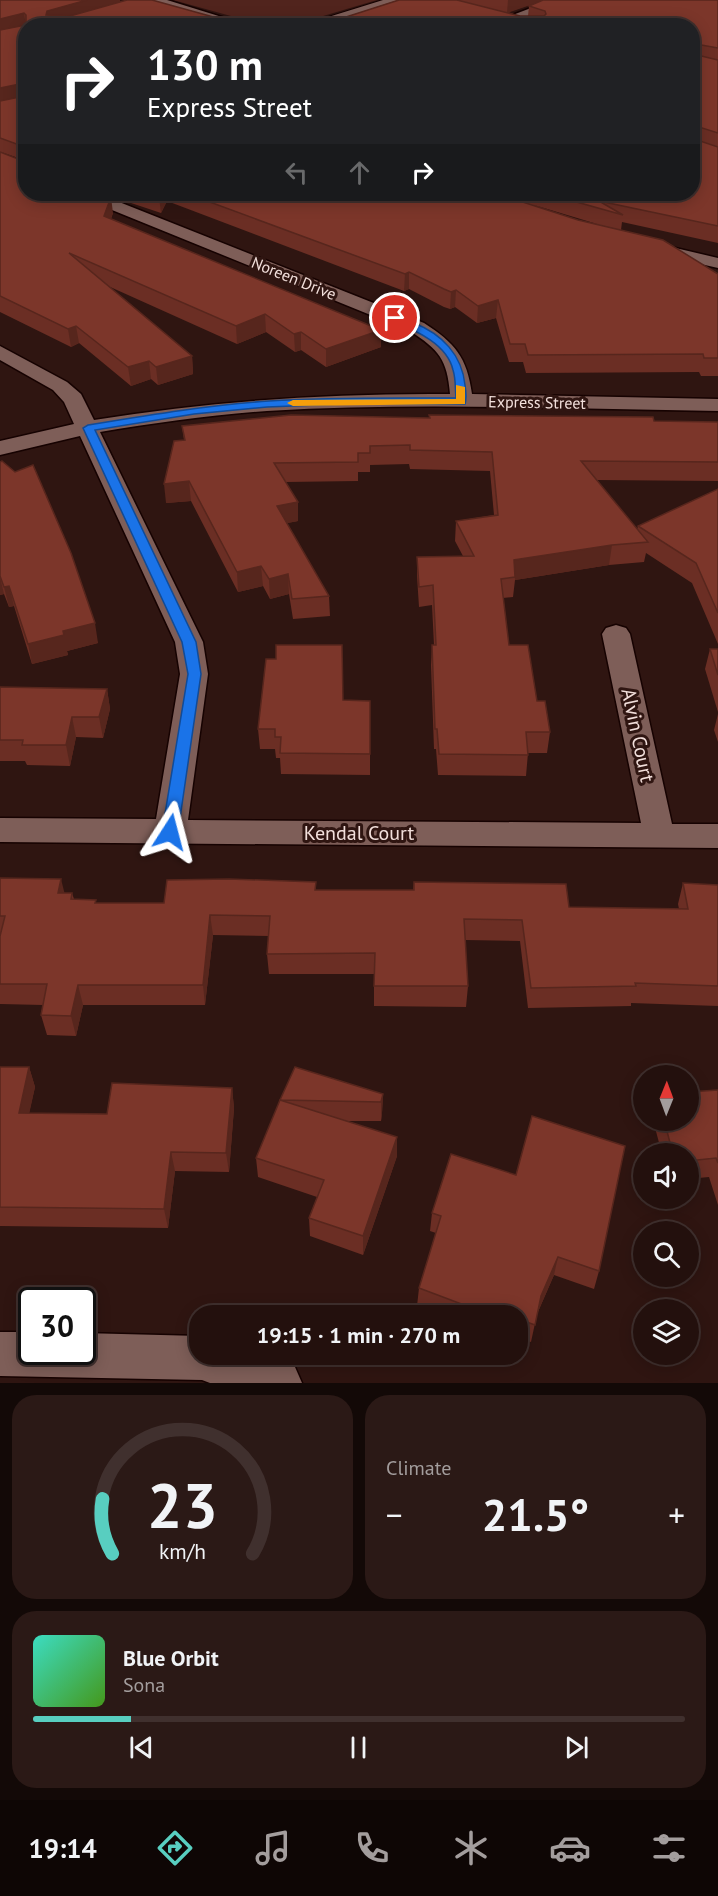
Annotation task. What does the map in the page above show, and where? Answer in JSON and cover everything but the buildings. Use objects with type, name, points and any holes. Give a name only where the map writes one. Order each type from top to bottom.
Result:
[{"type":"street","points":[[340,18],[397,0]]},
{"type":"street","points":[[507,18],[503,17],[563,0]]},
{"type":"street","points":[[150,1],[215,18]]},
{"type":"street","name":"Noreen Drive","points":[[103,201],[417,327],[449,352],[458,368],[462,402]]},
{"type":"street","points":[[631,243],[718,264]]},
{"type":"street","points":[[0,352],[60,386],[74,399],[189,642],[194,674],[170,832]]},
{"type":"street","name":"Express Street","points":[[0,448],[88,428],[194,411],[267,404],[342,401],[718,405]]},
{"type":"street","name":"Alvin Court","points":[[616,634],[659,835]]},
{"type":"street","name":"Kendal Court","points":[[0,830],[718,836]]},
{"type":"street","points":[[0,1354],[202,1358],[279,1383]]},
{"type":"shaded area","points":[[173,0],[377,0],[317,18],[238,18]]},
{"type":"slow traffic","points":[[293,403],[462,402],[460,387]]},
{"type":"route","points":[[170,832],[194,674],[189,642],[88,428],[194,411],[267,404],[342,401],[462,402],[458,368],[449,352],[417,327],[395,318]]}]
